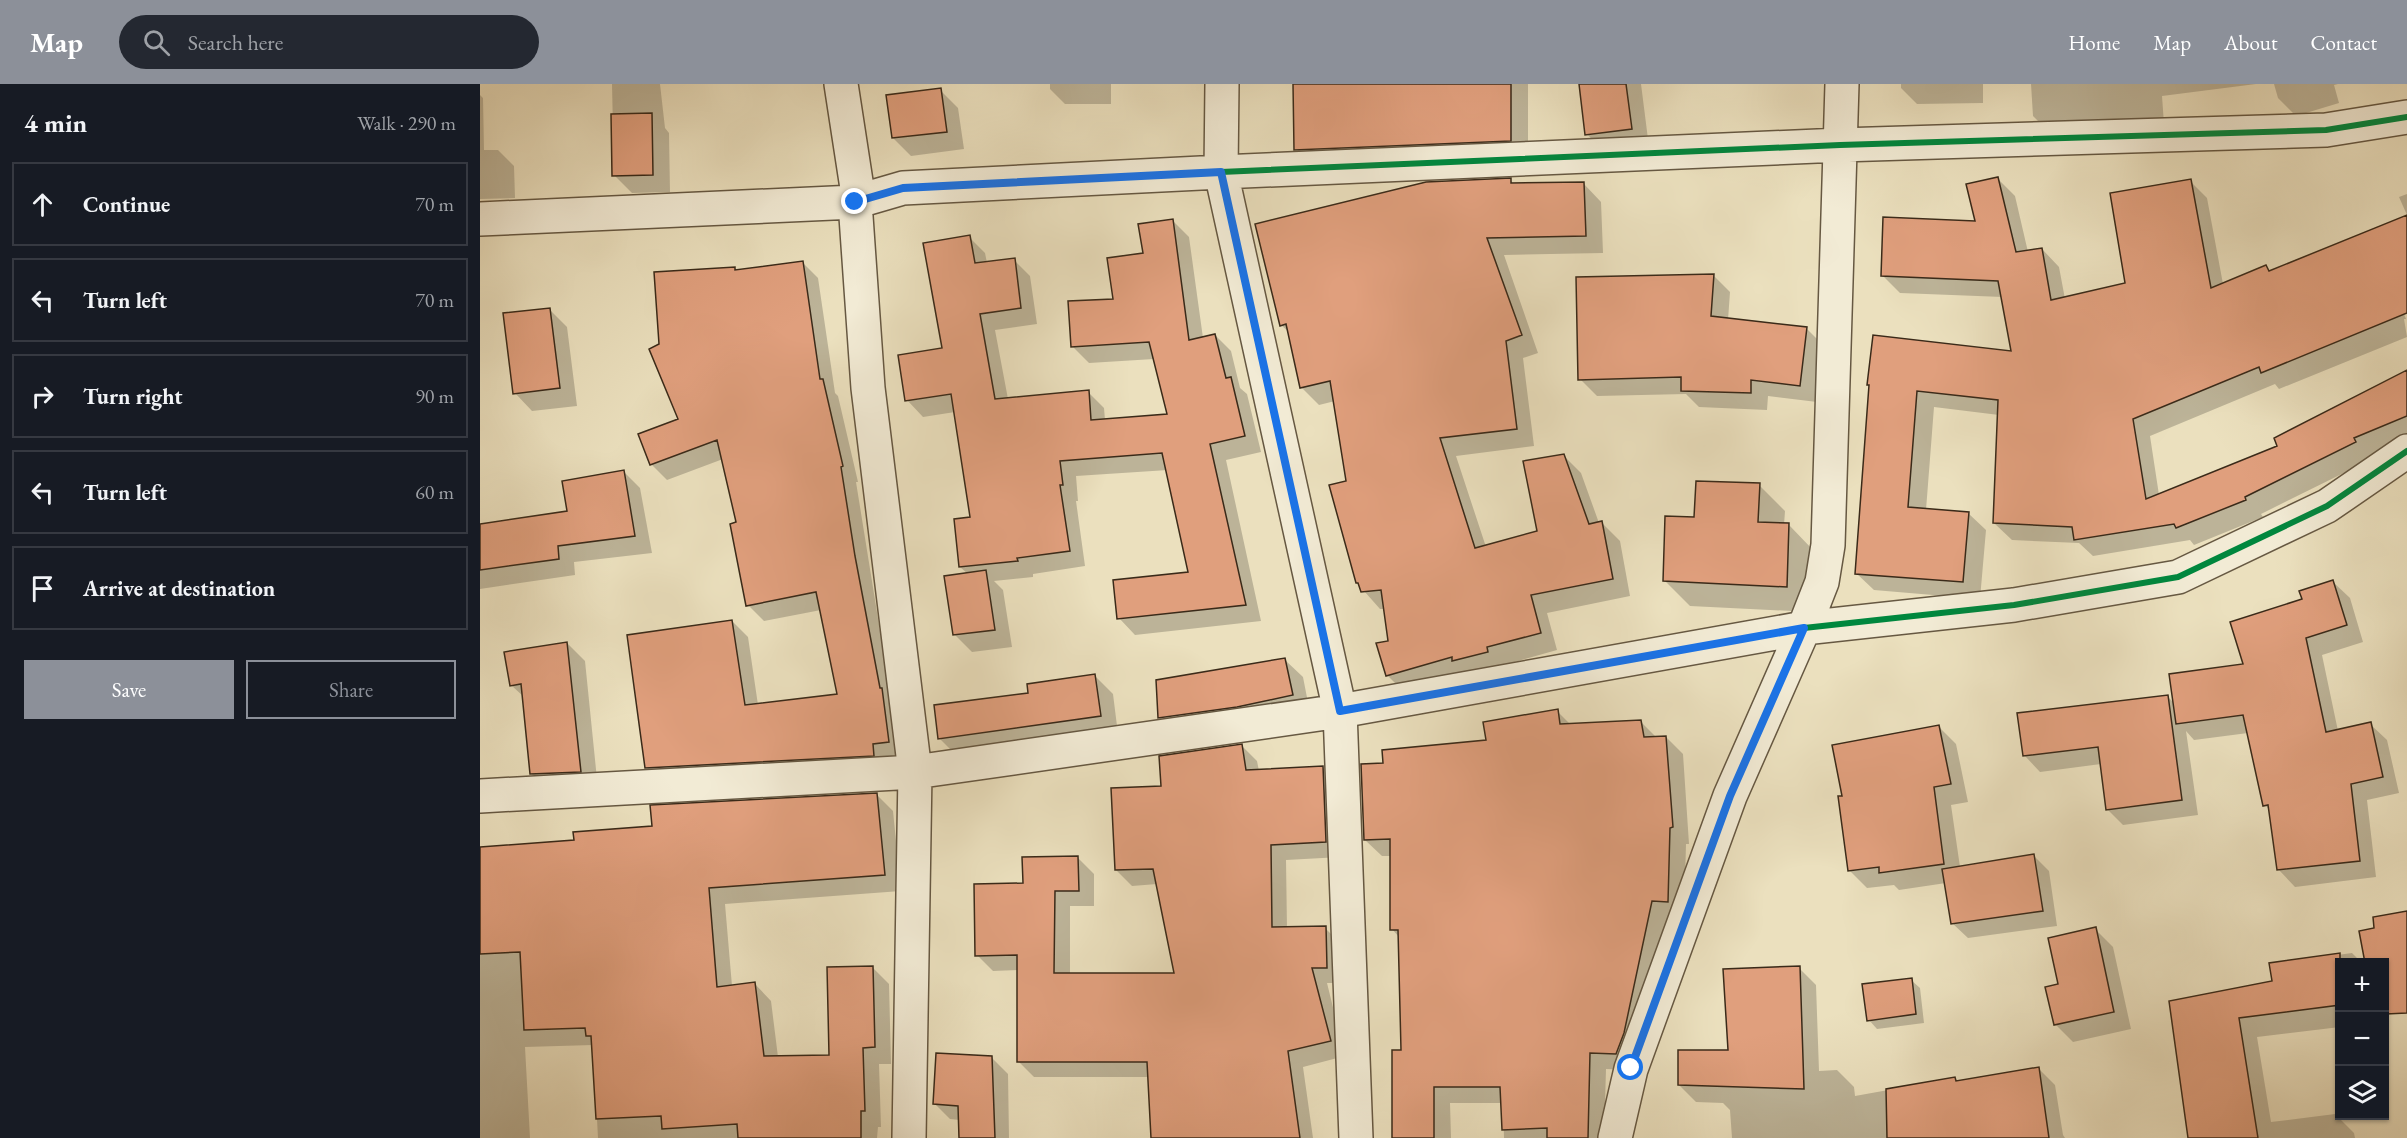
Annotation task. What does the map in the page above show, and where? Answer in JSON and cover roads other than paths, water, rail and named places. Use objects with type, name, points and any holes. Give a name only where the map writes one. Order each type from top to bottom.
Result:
[{"type":"street","points":[[841,84],[857,201],[868,388],[915,772],[909,1138]]},
{"type":"street","points":[[1222,84],[1221,172],[1340,711],[1356,1138]]},
{"type":"street","points":[[1615,1138],[1631,1068],[1730,796],[1822,582],[1828,545],[1842,84]]},
{"type":"street","points":[[480,219],[857,201],[903,188],[1221,172],[1840,145],[2326,130],[2407,117]]},
{"type":"street","points":[[480,796],[915,772],[1340,711],[1804,628],[2014,605],[2178,577],[2327,506],[2407,451]]}]
